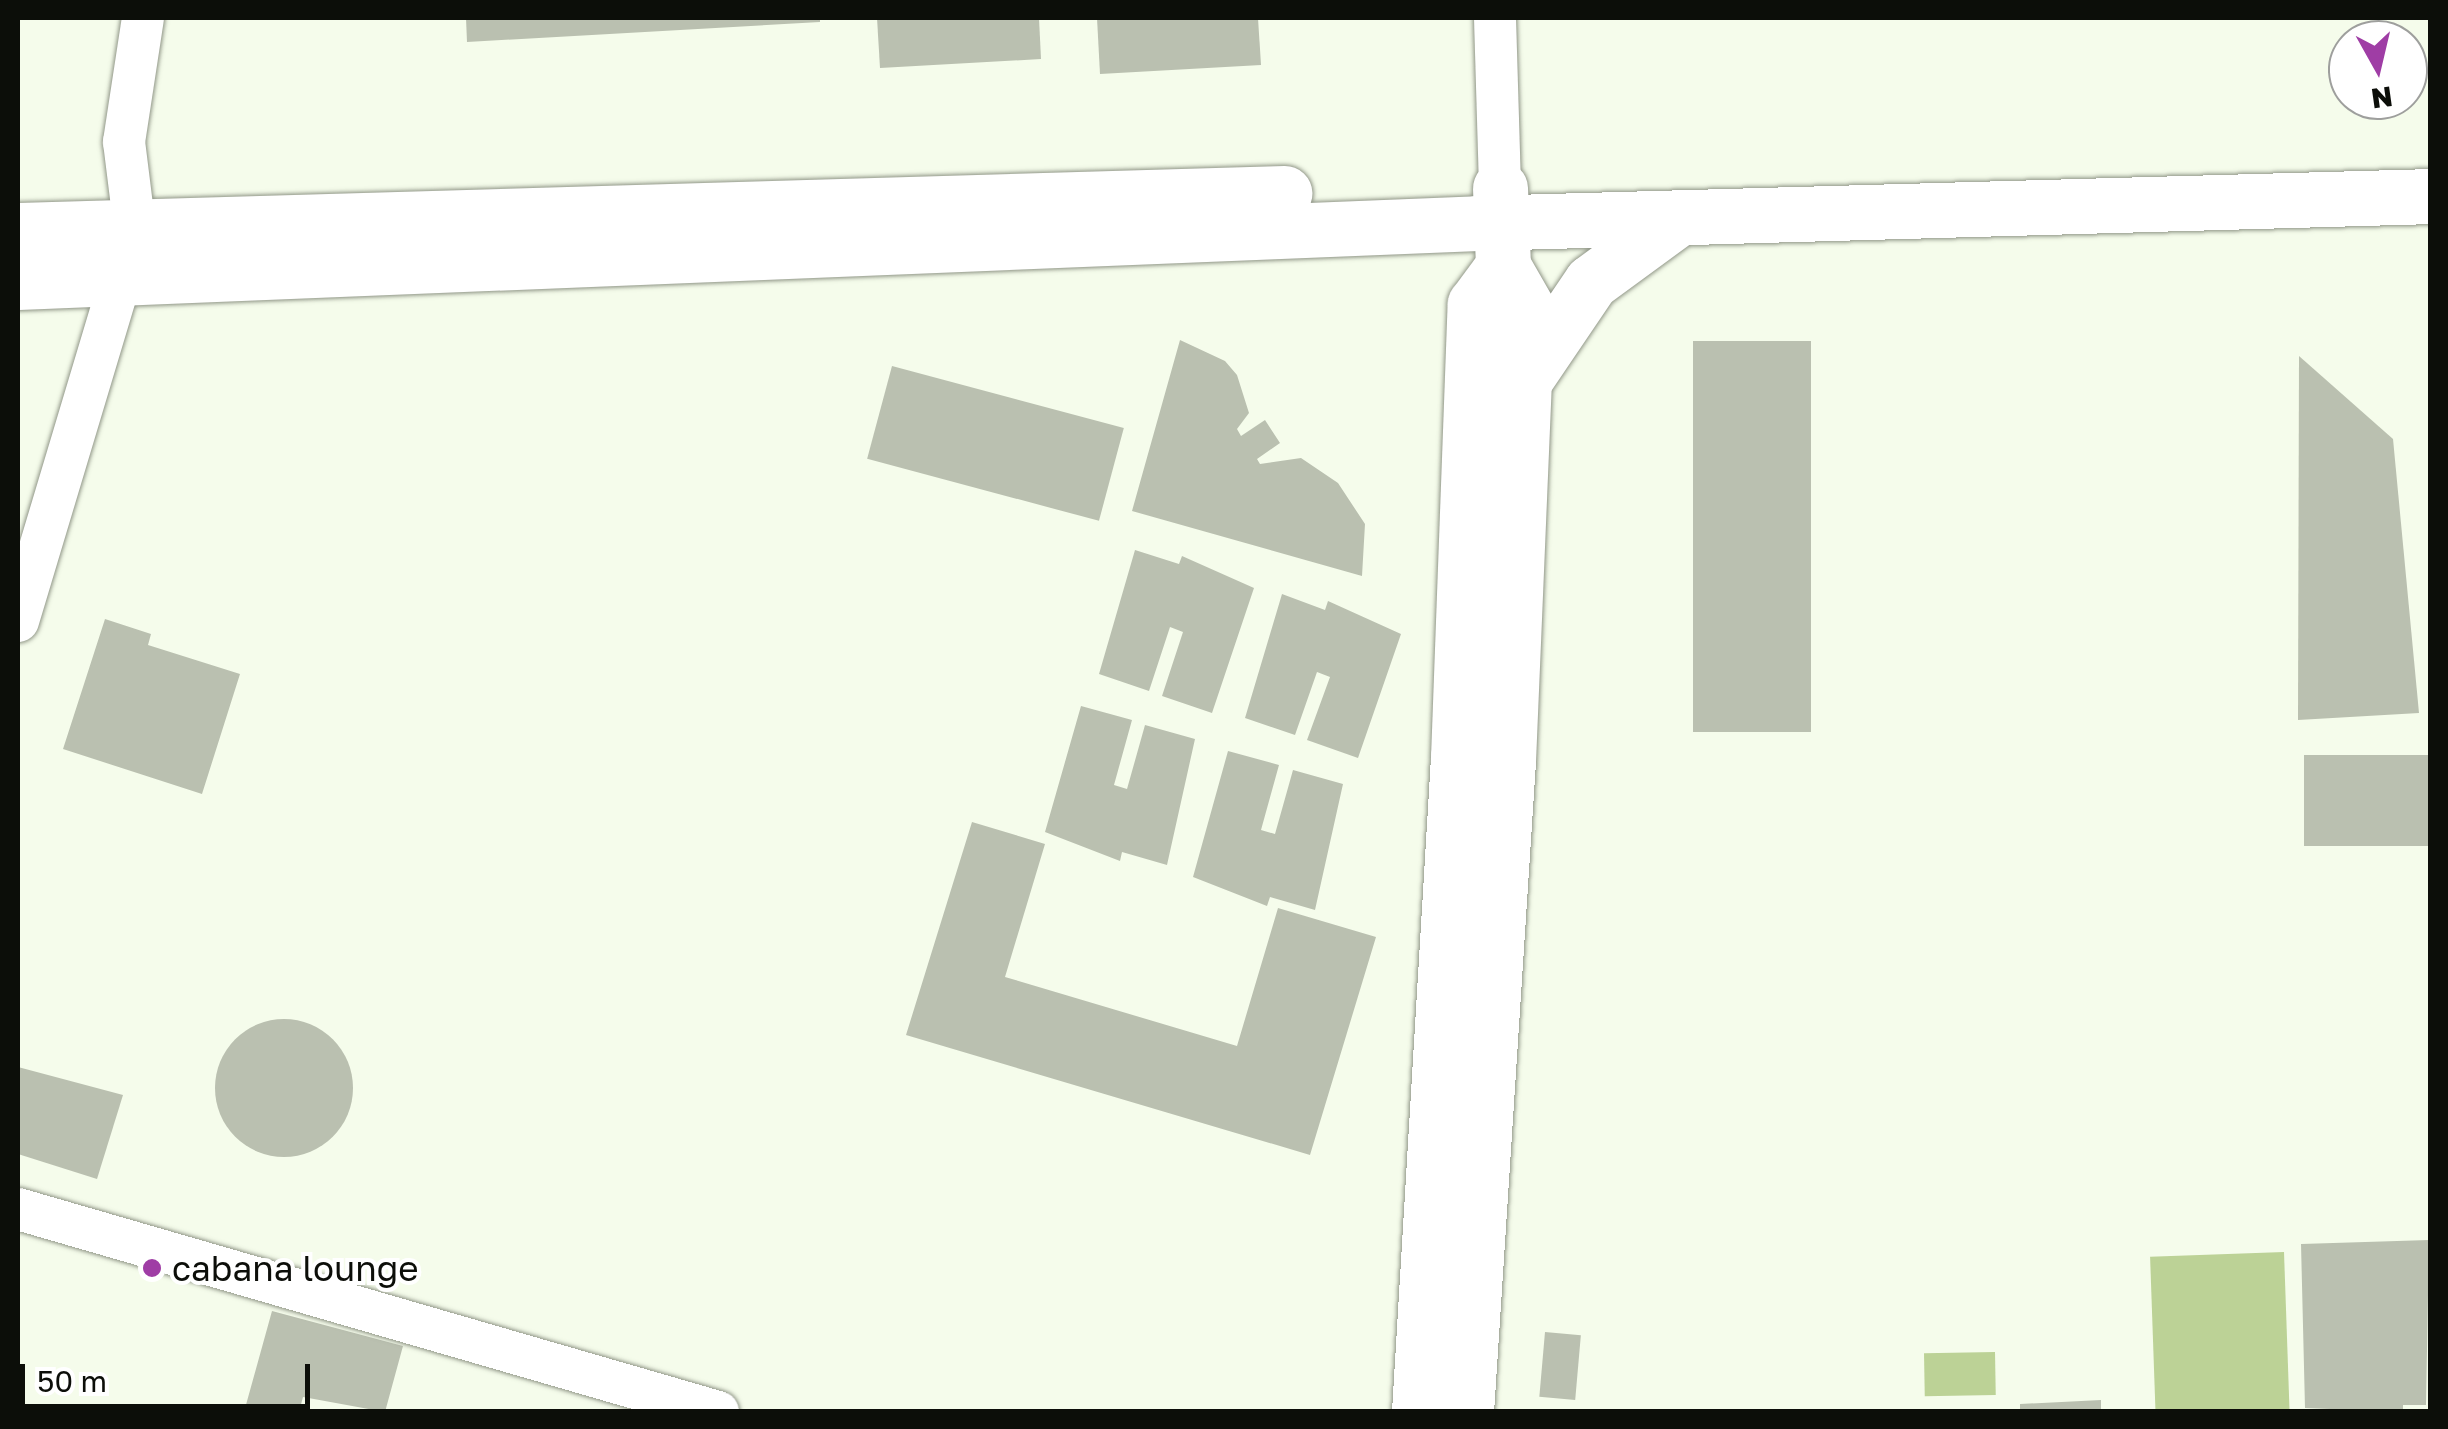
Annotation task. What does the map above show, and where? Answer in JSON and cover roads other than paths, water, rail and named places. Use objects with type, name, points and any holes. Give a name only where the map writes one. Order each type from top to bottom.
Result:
[{"type":"main road","points":[[18,230],[1501,226],[2430,160]]},
{"type":"main road","points":[[18,282],[1677,219],[2430,196]]},
{"type":"main road","points":[[1524,382],[1591,282],[1677,219]]},
{"type":"main road","points":[[1466,1412],[1508,761],[1527,308],[1501,226]]},
{"type":"main road","points":[[1419,1412],[1457,778],[1475,304],[1501,226]]},
{"type":"street","points":[[18,621],[115,280],[135,230],[124,142],[142,18]]},
{"type":"street","points":[[1495,18],[1501,226]]},
{"type":"street","points":[[18,1209],[718,1412]]},
{"type":"place","name":"cabana lounge","points":[[152,1268]]}]
